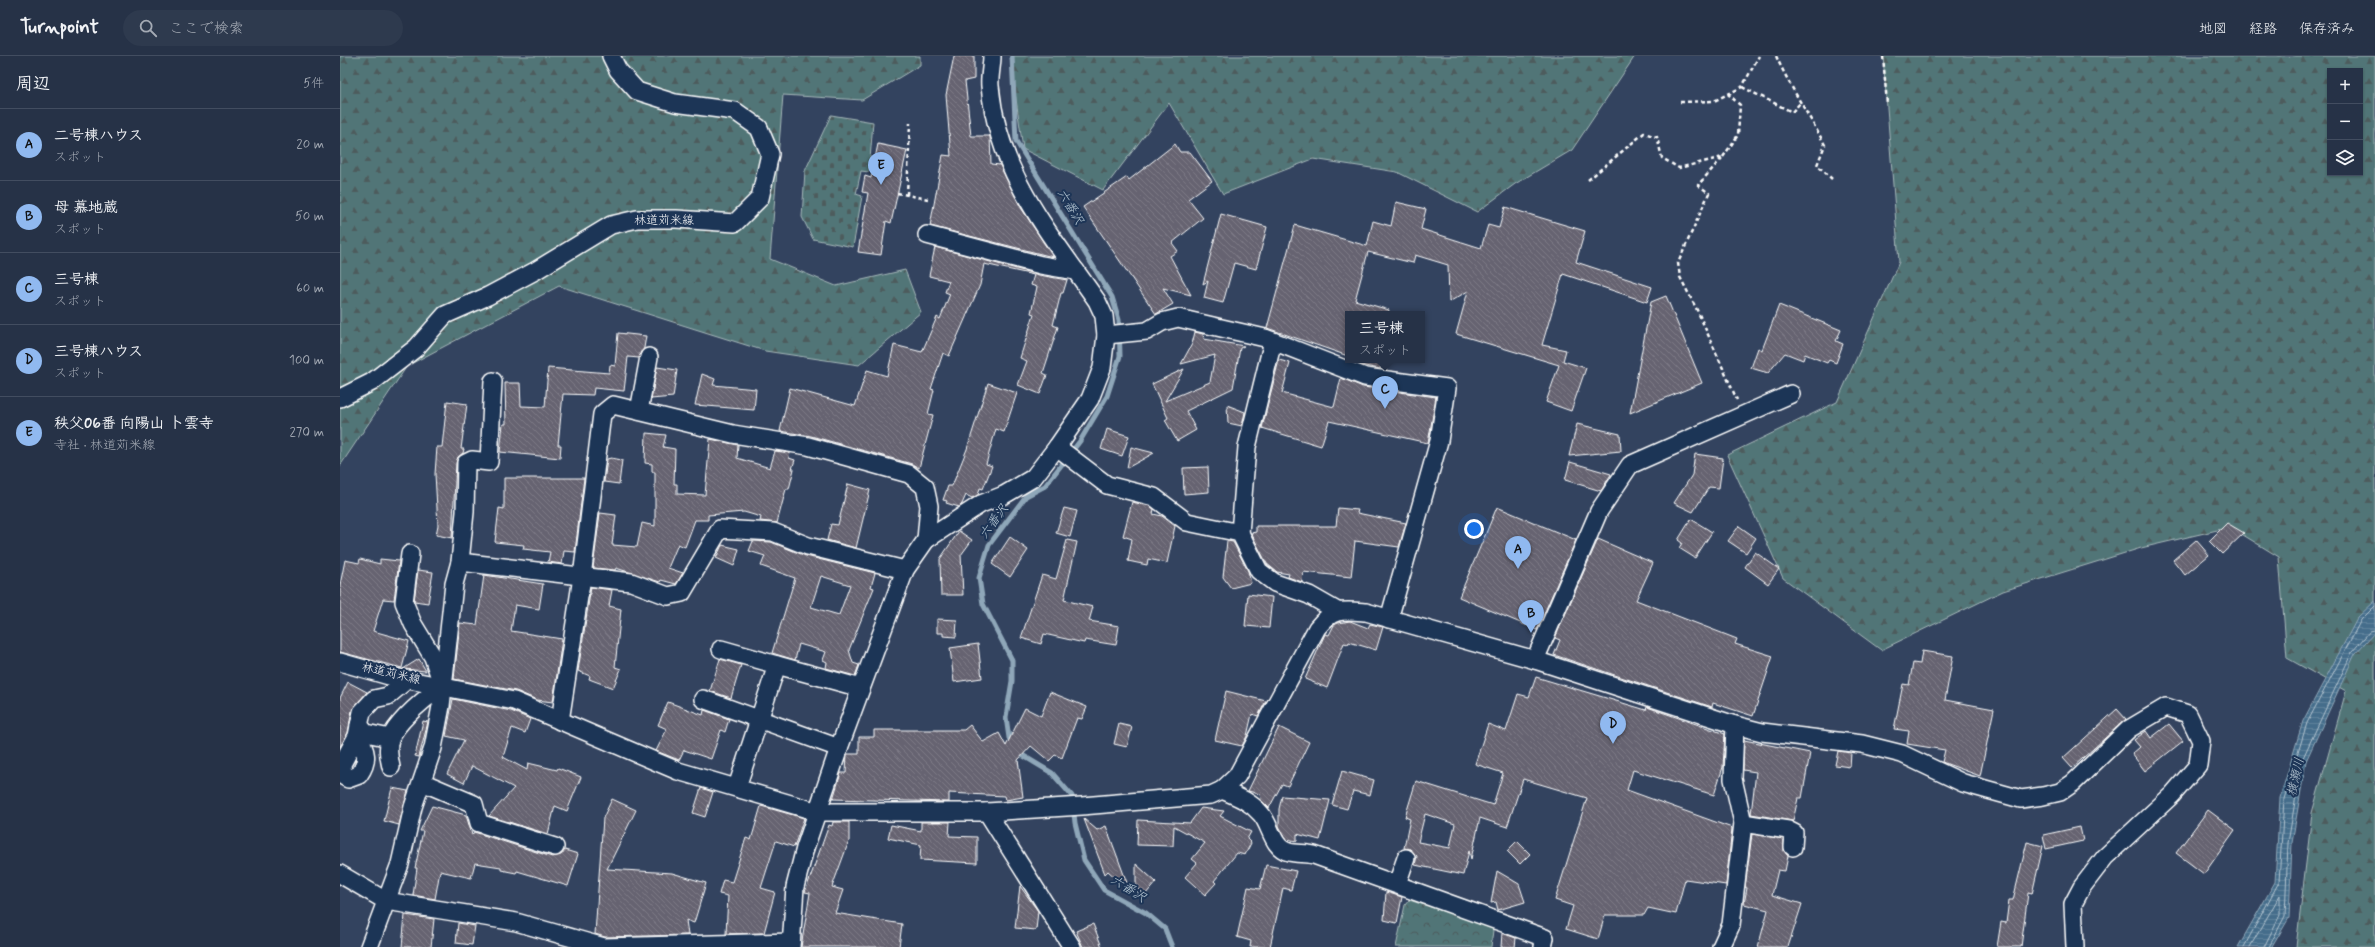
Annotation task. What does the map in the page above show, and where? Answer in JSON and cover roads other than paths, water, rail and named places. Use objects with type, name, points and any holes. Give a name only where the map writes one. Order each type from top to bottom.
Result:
[{"type":"street","name":"林道苅米線","points":[[340,398],[372,382],[416,348],[445,315],[488,296],[535,271],[611,225],[637,219],[676,219],[735,223],[760,198],[770,154],[759,128],[735,111],[675,103],[637,91],[618,70],[611,56]]},
{"type":"street","points":[[340,874],[386,901],[516,922],[604,947],[791,945],[795,887],[805,848],[839,748],[905,570],[926,540],[981,504],[1004,495],[1033,478],[1060,449],[1090,399],[1102,368],[1106,336],[1104,316],[1098,301],[1027,199],[1013,174],[1000,142],[990,85],[992,56]]},
{"type":"street","points":[[927,234],[1041,265],[1076,271]]},
{"type":"street","points":[[1106,336],[1147,331],[1162,322],[1178,318],[1273,341],[1365,377],[1447,388],[1439,441],[1389,619]]},
{"type":"street","points":[[1273,341],[1247,447],[1240,533],[1259,571],[1275,583],[1309,595],[1337,611],[1366,612],[1535,660],[1735,725],[1762,732],[1862,744],[1902,754],[1963,783],[2021,799],[2060,792],[2073,783],[2129,729],[2149,715],[2166,707],[2188,714],[2201,741],[2198,765],[2172,795],[2105,857],[2082,887],[2073,904],[2075,947]]},
{"type":"street","points":[[639,411],[649,357]]},
{"type":"street","points":[[368,947],[400,864],[413,807],[434,748],[443,685],[454,584],[460,562],[465,512],[466,463],[472,460],[490,462],[493,381]]},
{"type":"street","points":[[1535,660],[1599,511],[1626,469],[1637,460],[1744,416],[1790,394]]},
{"type":"street","points":[[560,721],[582,577],[602,414],[613,405],[733,434],[808,446],[909,474],[925,487],[929,506],[926,540]]},
{"type":"street","points":[[1060,449],[1106,485],[1154,496],[1187,522],[1240,533]]},
{"type":"street","points":[[460,562],[631,582],[668,596],[682,593],[720,529],[732,528],[773,532],[808,546],[905,570]]},
{"type":"street","points":[[410,554],[404,602],[413,624],[433,657],[443,685]]},
{"type":"street","points":[[1337,611],[1325,618],[1317,628],[1237,776],[1222,790],[1243,799],[1254,808],[1266,821],[1280,847],[1290,852],[1314,855],[1545,938],[1543,947]]},
{"type":"street","points":[[721,649],[861,688]]},
{"type":"street","name":"林道苅米線","points":[[340,662],[408,679],[443,685],[514,701],[678,771],[737,787],[818,812],[988,812],[1074,807],[1201,796],[1222,790]]},
{"type":"street","points":[[737,787],[777,665]]},
{"type":"street","points":[[390,738],[358,730],[362,712],[374,700],[388,696],[408,679]]},
{"type":"street","points":[[391,767],[388,752],[390,738],[417,704],[443,685]]},
{"type":"street","points":[[702,699],[839,748]]},
{"type":"street","points":[[1721,947],[1731,924],[1743,823],[1733,779],[1735,725]]},
{"type":"street","points":[[422,782],[474,804],[479,823],[555,847]]},
{"type":"street","points":[[988,812],[1072,947]]},
{"type":"street","points":[[1743,823],[1788,830],[1794,833],[1795,837],[1793,847]]},
{"type":"street","points":[[1397,884],[1406,858]]},
{"type":"water","name":"横瀬川","points":[[2375,601],[2375,632],[2355,654],[2306,761],[2292,843],[2289,918],[2272,947],[2238,947],[2275,882],[2280,798],[2303,721],[2358,617]]},
{"type":"waterway","name":"六番沢","points":[[1012,56],[1016,141],[1112,297],[1119,320],[1120,356],[1107,396],[1080,441],[1045,486],[1026,496],[989,545],[979,578],[983,604],[1012,660],[1012,681],[1006,717],[1009,738],[1013,744]]},
{"type":"waterway","name":"六番沢","points":[[1018,750],[1022,755],[1052,773],[1072,796],[1075,823],[1084,860],[1104,890],[1146,913],[1165,929],[1172,947]]},
{"type":"place","name":"秩父06番 向陽山 卜雲寺","points":[[881,185]]},
{"type":"place","name":"三号棟","points":[[1385,409]]},
{"type":"place","name":"二号棟ハウス","points":[[1518,569]]},
{"type":"place","name":"母 慕地蔵","points":[[1531,633]]},
{"type":"place","name":"三号棟ハウス","points":[[1613,744]]}]
